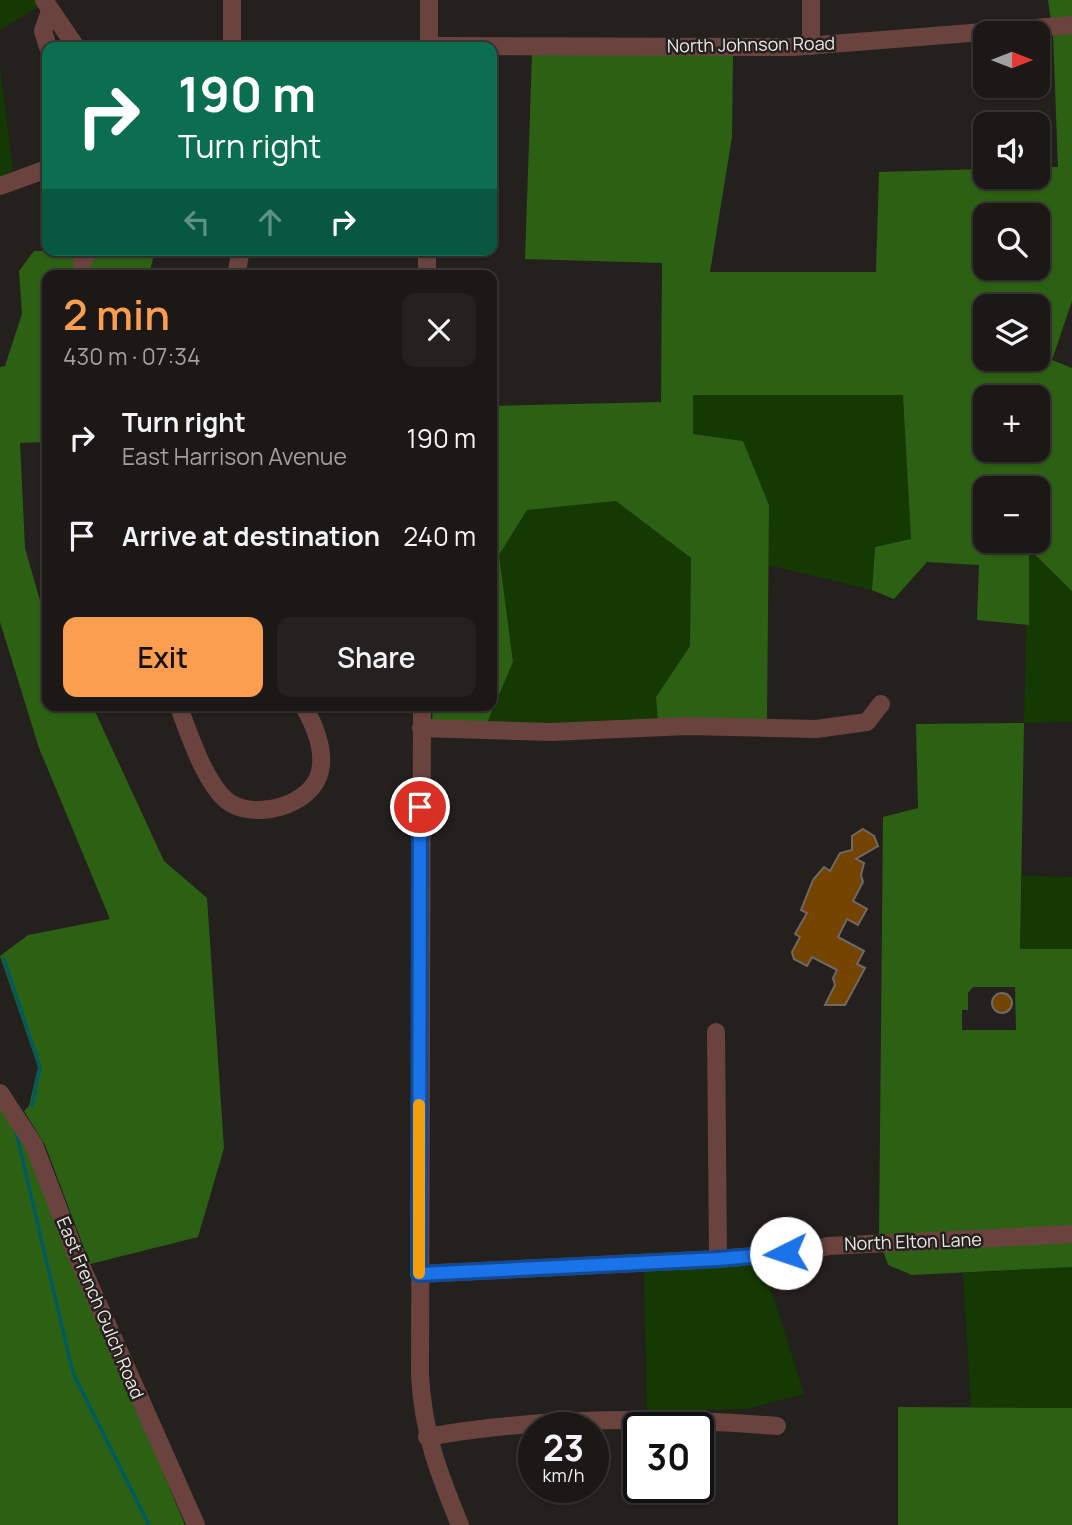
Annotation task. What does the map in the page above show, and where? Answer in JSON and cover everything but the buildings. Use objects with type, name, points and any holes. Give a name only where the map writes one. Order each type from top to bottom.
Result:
[{"type":"street","points":[[232,0],[232,42]]},
{"type":"street","points":[[429,0],[429,42]]},
{"type":"street","points":[[811,0],[811,46]]},
{"type":"street","points":[[46,42],[43,32],[47,6]]},
{"type":"street","points":[[47,6],[72,42]]},
{"type":"street","name":"North Johnson Road","points":[[497,47],[811,46],[1072,25]]},
{"type":"street","points":[[0,187],[42,171]]},
{"type":"street","points":[[421,728],[551,732],[688,726],[816,729],[867,722],[881,704]]},
{"type":"street","points":[[181,711],[217,790],[231,804],[250,810],[283,807],[305,794],[316,782],[321,770],[319,741],[306,711]]},
{"type":"street","points":[[422,711],[420,1385],[432,1459],[460,1525]]},
{"type":"street","points":[[716,1031],[718,1259]]},
{"type":"street","name":"East French Gulch Road","points":[[0,1093],[34,1145],[75,1252],[196,1525]]},
{"type":"street","name":"North Elton Lane","points":[[419,1274],[718,1259],[806,1252],[828,1246],[1072,1234]]},
{"type":"street","points":[[427,1437],[499,1426],[714,1421],[777,1426]]},
{"type":"green space","points":[[0,0],[36,0],[40,6],[0,30]]},
{"type":"green space","points":[[1048,0],[1072,0],[1072,301],[1052,360],[1072,368],[1072,591],[1033,553],[1050,553],[1050,476],[973,476],[973,553],[1029,553],[1029,625],[977,620],[979,565],[927,562],[894,599],[872,590],[875,547],[911,539],[903,395],[693,395],[693,434],[743,441],[769,505],[767,722],[658,722],[656,697],[690,646],[691,558],[616,501],[527,510],[499,555],[513,662],[497,700],[497,406],[661,402],[662,263],[525,259],[532,55],[733,54],[732,137],[710,272],[876,272],[879,172],[973,169],[973,189],[1050,189],[1050,167],[1058,167],[1053,35]]},
{"type":"green space","points":[[0,69],[13,170],[0,178]]},
{"type":"green space","points":[[34,251],[42,251],[42,256],[154,256],[150,270],[42,270],[42,442],[20,443],[25,548],[42,608],[42,711],[95,711],[164,861],[207,898],[224,1148],[198,1237],[90,1264],[45,1145],[24,1111],[29,1106],[38,1067],[0,956],[28,935],[110,919],[39,748],[0,622],[0,367],[5,366],[22,314],[19,271]]},
{"type":"green space","points":[[692,395],[904,395],[911,540],[875,547],[872,590],[768,565],[769,505],[743,441],[693,434]]},
{"type":"green space","points":[[616,501],[691,558],[690,646],[656,697],[658,722],[487,723],[492,711],[497,711],[497,700],[513,662],[499,555],[527,510]]},
{"type":"green space","points":[[1028,553],[1032,553],[1072,591],[1072,722],[1024,723]]},
{"type":"green space","points":[[433,711],[492,711],[487,723],[432,723]]},
{"type":"green space","points":[[1024,723],[1020,949],[1072,949],[1072,1267],[912,1275],[888,1265],[879,1239],[883,817],[918,808],[916,724]],"holes":[[[973,987],[1015,987],[1016,1030],[962,1030],[962,1010],[968,1010],[968,993]]]},
{"type":"green space","points":[[1022,876],[1072,877],[1072,949],[1020,949]]},
{"type":"green space","points":[[0,1102],[28,1149],[185,1525],[0,1525]]},
{"type":"green space","points":[[763,1264],[804,1394],[745,1409],[647,1411],[644,1270]]},
{"type":"green space","points":[[1072,1267],[1072,1408],[971,1407],[963,1273]]},
{"type":"green space","points":[[898,1407],[1072,1408],[1072,1525],[898,1525]]},
{"type":"waterway","points":[[4,959],[40,1067],[32,1106]]},
{"type":"waterway","points":[[16,1132],[73,1373],[149,1525]]},
{"type":"slow traffic","points":[[419,1105],[419,1273]]},
{"type":"route","points":[[420,807],[419,1274],[718,1259],[786,1253]]}]
